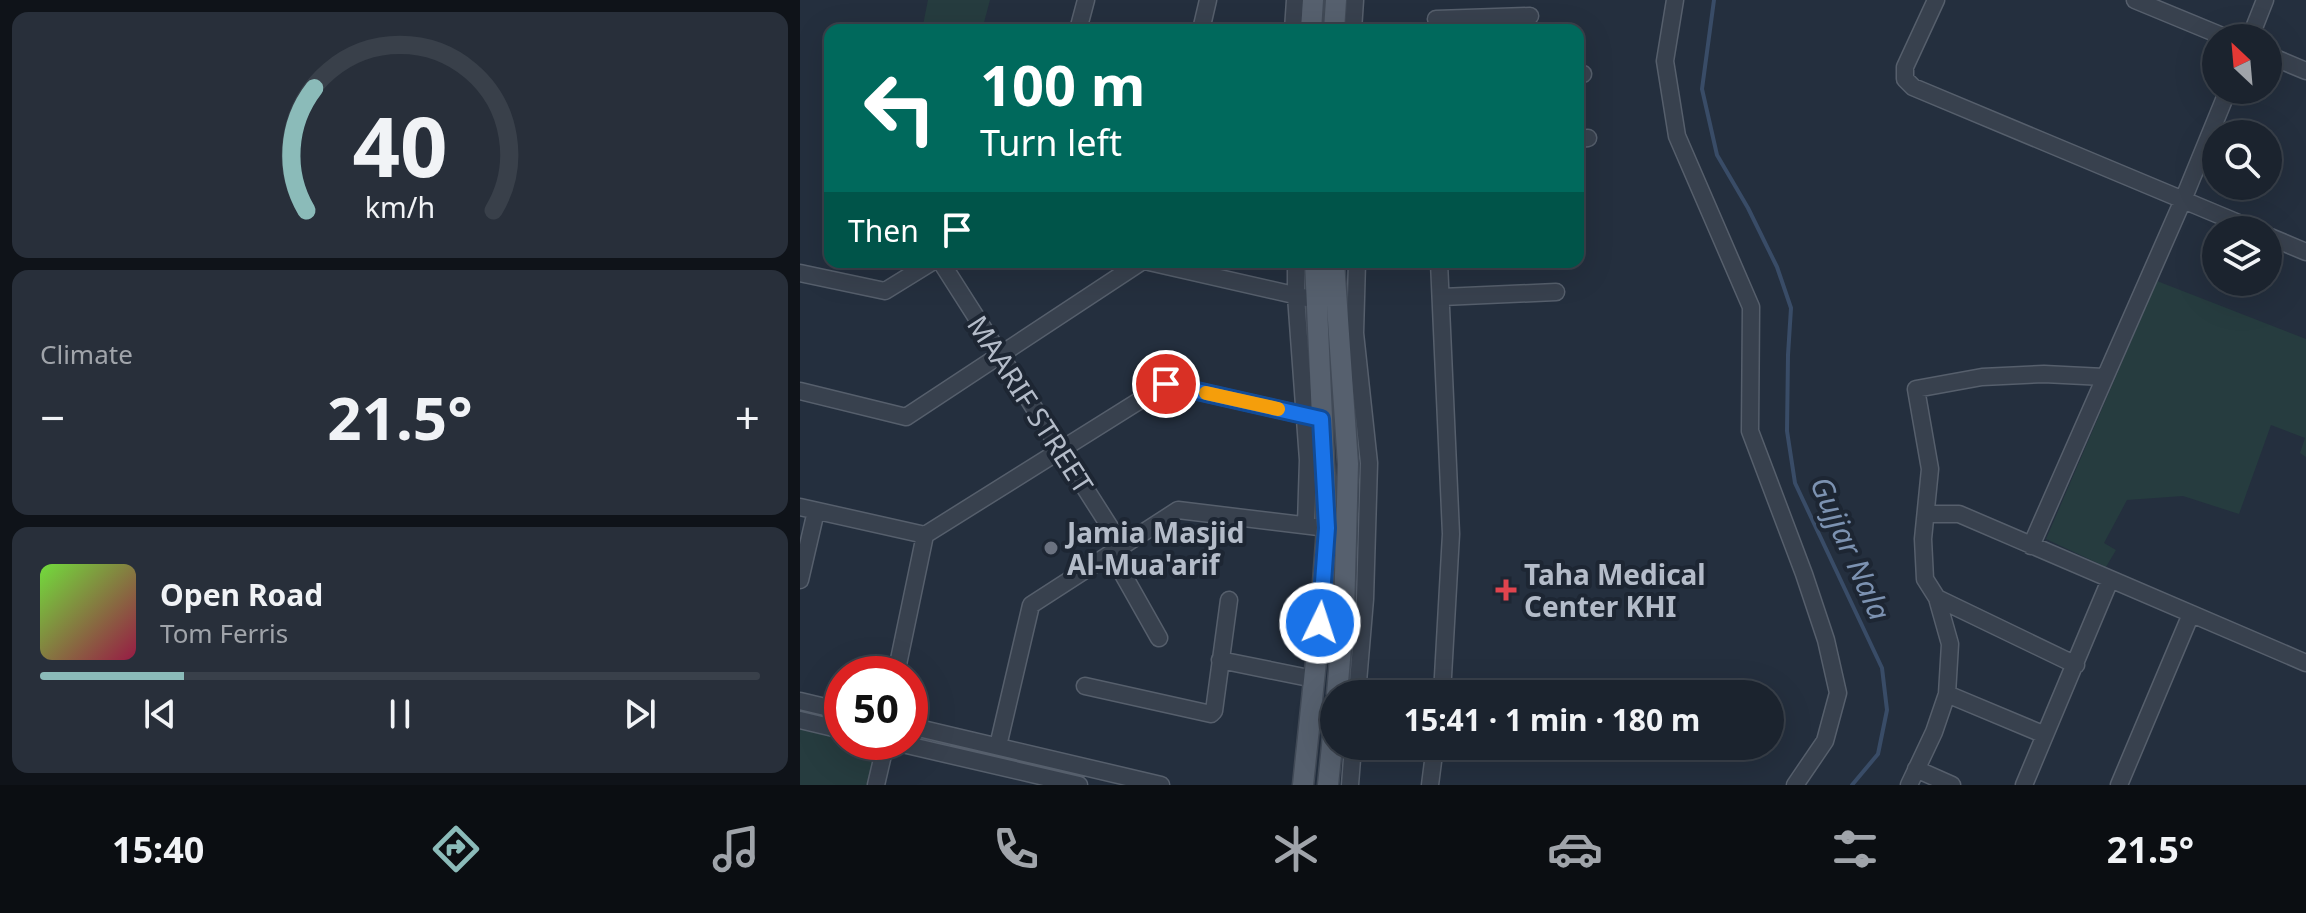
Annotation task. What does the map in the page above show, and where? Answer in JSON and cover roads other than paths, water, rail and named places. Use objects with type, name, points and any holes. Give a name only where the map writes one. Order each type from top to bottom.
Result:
[{"type":"main road","points":[[1311,24],[1313,0]]},
{"type":"main road","points":[[1334,24],[1336,0]]},
{"type":"main road","points":[[1303,785],[1327,528],[1313,417],[1306,298],[1314,268]]},
{"type":"main road","points":[[1334,268],[1348,464],[1344,613],[1338,680]]},
{"type":"main road","points":[[1328,785],[1331,760]]},
{"type":"street","points":[[1080,24],[1086,0]]},
{"type":"street","points":[[1202,24],[1208,0]]},
{"type":"street","points":[[1293,24],[1295,0]]},
{"type":"street","points":[[1353,24],[1355,0]]},
{"type":"street","points":[[1435,24],[1437,0]]},
{"type":"street","points":[[1675,0],[1665,61],[1677,136],[1751,307],[1750,431],[1804,574],[1826,640],[1838,693],[1825,741],[1795,785]]},
{"type":"street","points":[[1936,0],[1905,67],[1905,79],[1913,87],[2221,216]]},
{"type":"street","points":[[2135,0],[2202,28]]},
{"type":"street","points":[[2256,24],[2265,0]]},
{"type":"street","points":[[1446,24],[1530,16]]},
{"type":"street","points":[[2282,61],[2306,71]]},
{"type":"street","points":[[2031,546],[2222,104]]},
{"type":"street","points":[[2282,242],[2306,252]]},
{"type":"street","points":[[800,273],[885,291],[922,268]]},
{"type":"street","name":"MAARIF STREET","points":[[945,268],[1060,449],[1116,550],[1159,638]]},
{"type":"street","points":[[800,391],[906,417],[1132,268]]},
{"type":"street","points":[[1175,268],[1306,298],[1298,268]]},
{"type":"street","points":[[1357,268],[1355,333],[1369,463],[1365,599],[1358,680]]},
{"type":"street","points":[[1440,268],[1451,534],[1443,680]]},
{"type":"street","points":[[1442,297],[1556,292]]},
{"type":"street","points":[[1952,785],[1912,777],[1934,732],[1947,694],[1950,644],[1937,598],[1925,579],[1923,539],[1930,469],[1916,389],[1998,376],[2044,374],[2104,377]]},
{"type":"street","points":[[800,580],[808,509],[925,535],[1166,384],[1313,417],[1306,524]]},
{"type":"street","points":[[998,746],[1031,605],[1178,510],[1327,528]]},
{"type":"street","points":[[1927,514],[1959,514],[2306,663]]},
{"type":"street","points":[[900,656],[925,535]]},
{"type":"street","points":[[2024,785],[2110,580]]},
{"type":"street","points":[[1937,598],[2076,665]]},
{"type":"street","points":[[1085,686],[1208,715],[1214,711],[1229,600]]},
{"type":"street","points":[[2119,785],[2191,614]]},
{"type":"street","points":[[1220,660],[1314,679]]},
{"type":"street","points":[[1947,694],[2045,735]]},
{"type":"street","points":[[800,701],[824,707]]},
{"type":"street","points":[[800,720],[824,726]]},
{"type":"street","points":[[928,730],[1161,785]]},
{"type":"street","points":[[928,750],[1079,785]]},
{"type":"street","points":[[876,785],[882,760]]},
{"type":"street","points":[[1350,785],[1352,760]]},
{"type":"street","points":[[1430,785],[1433,760]]},
{"type":"waterway","name":"Gujjar Nala","points":[[1714,0],[1702,89],[1717,155],[1777,267],[1791,308],[1787,431],[1795,483],[1882,668],[1887,710],[1878,754],[1852,785]]},
{"type":"place","name":"Jamia Masjid Al-Mua'arif","points":[[1051,548]]},
{"type":"place","name":"Taha Medical Center KHI","points":[[1506,590]]}]
